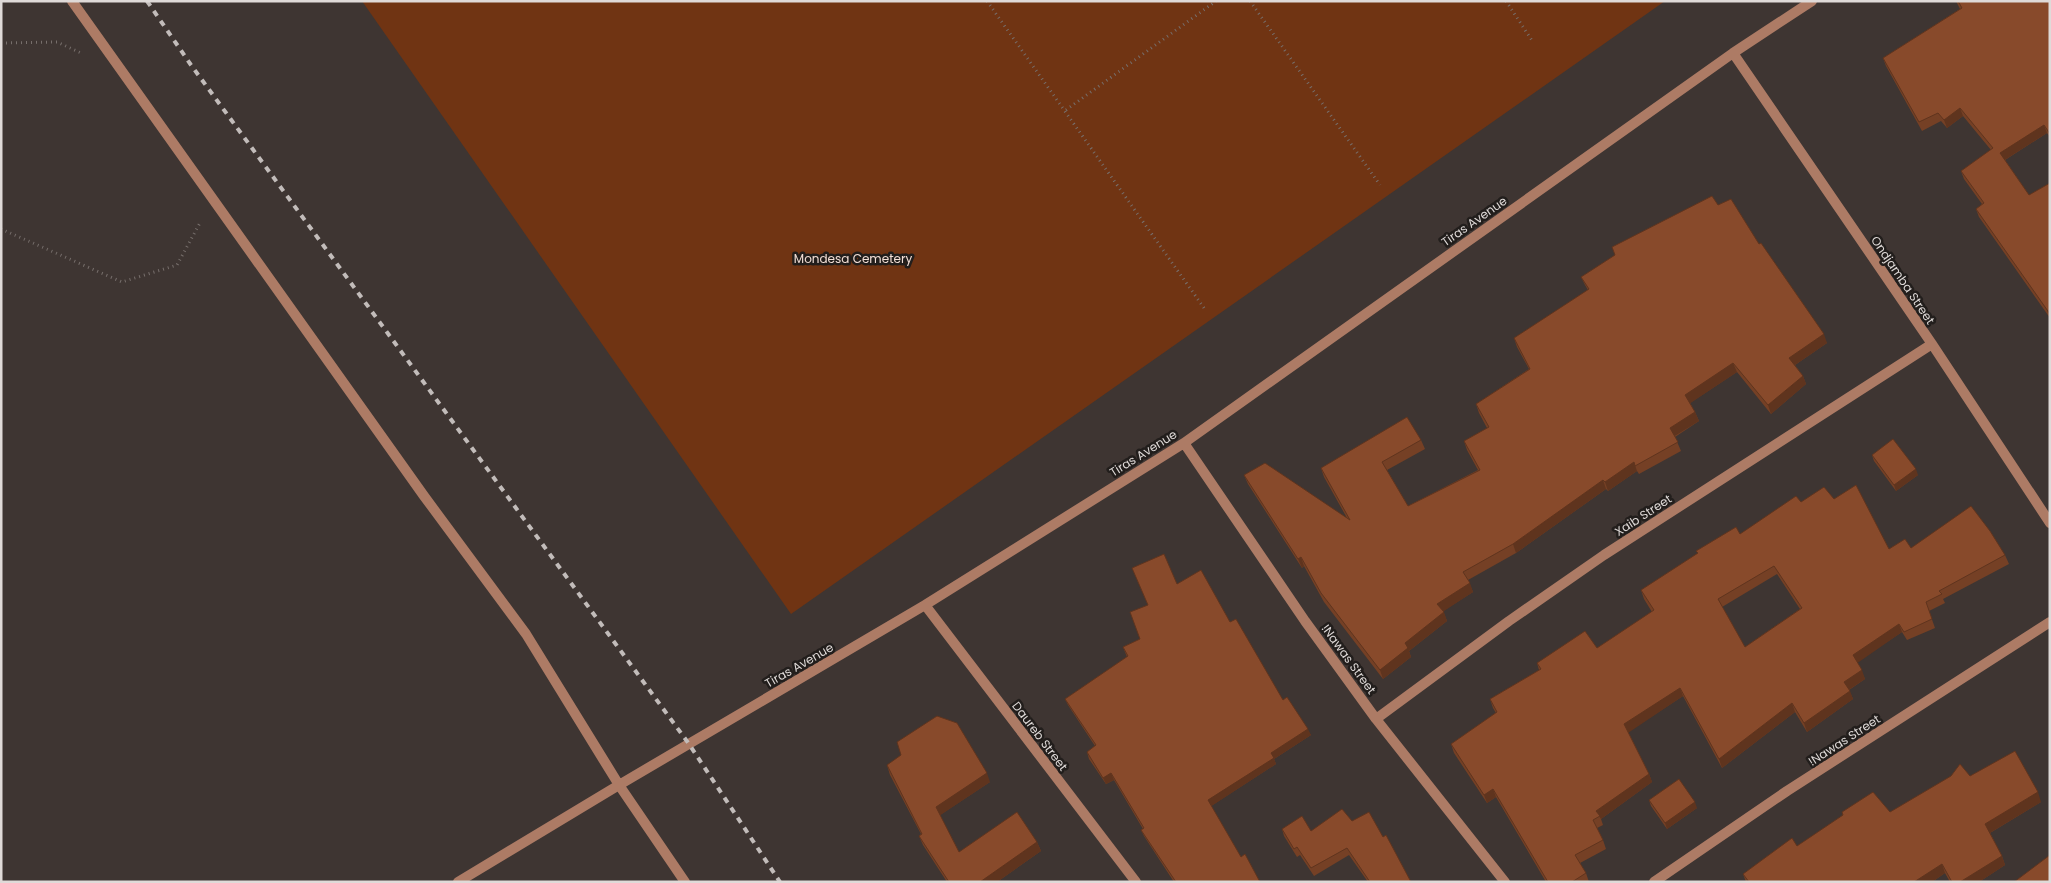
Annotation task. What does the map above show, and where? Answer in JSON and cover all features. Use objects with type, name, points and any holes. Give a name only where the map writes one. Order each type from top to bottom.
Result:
[{"type":"street","points":[[72,1],[424,496],[526,634],[619,785],[685,882]]},
{"type":"street","name":"Tiras Avenue","points":[[458,882],[619,785],[925,606],[1184,443],[1734,53],[1812,1]]},
{"type":"street","name":"Ondjamba Street","points":[[1734,53],[1932,344],[2050,523]]},
{"type":"street","name":"Xaib Street","points":[[1376,719],[1604,555],[1932,344]]},
{"type":"street","name":"!Nawas Street","points":[[1184,443],[1305,621],[1376,719],[1505,882]]},
{"type":"street","name":"Daureb Street","points":[[925,606],[1136,882]]},
{"type":"street","name":"!Nawas Street","points":[[1654,882],[1786,791],[2050,622]]},
{"type":"path","points":[[987,1],[1066,110],[1204,308]]},
{"type":"path","points":[[1066,110],[1216,1]]},
{"type":"path","points":[[1250,1],[1380,185]]},
{"type":"path","points":[[1506,1],[1533,42]]},
{"type":"path","points":[[1,43],[57,42],[90,57]]},
{"type":"path","points":[[1,229],[122,282],[177,265],[212,200]]},
{"type":"green space","name":"Mondesa Cemetery","points":[[362,1],[1665,1],[791,614]]},
{"type":"building","points":[[1958,1],[2050,1],[2050,134],[2044,125],[2000,153],[2029,195],[2050,183],[2050,314],[1976,209],[1984,203],[1961,171],[1993,148],[1960,108],[1944,120],[1938,113],[1919,122],[1883,58],[1962,8]]},
{"type":"building","points":[[1712,196],[1718,205],[1731,199],[1759,244],[1761,243],[1824,334],[1789,358],[1803,376],[1768,405],[1733,363],[1685,395],[1695,412],[1670,428],[1678,442],[1635,466],[1634,462],[1605,482],[1603,480],[1513,544],[1463,572],[1470,583],[1437,604],[1444,612],[1405,643],[1408,648],[1380,670],[1321,593],[1301,557],[1298,559],[1244,475],[1265,463],[1350,520],[1321,468],[1407,417],[1421,440],[1382,462],[1408,506],[1480,470],[1464,441],[1489,427],[1476,404],[1530,369],[1514,338],[1589,289],[1581,277],[1615,255],[1612,247]]},
{"type":"building","points":[[1893,439],[1916,469],[1894,485],[1872,455]]},
{"type":"building","points":[[1856,485],[1889,549],[1905,539],[1911,548],[1971,506],[2005,555],[1939,591],[1942,594],[1926,602],[1932,619],[1904,632],[1899,624],[1853,655],[1862,670],[1844,682],[1850,691],[1804,723],[1792,703],[1719,759],[1680,688],[1624,724],[1649,774],[1596,811],[1600,816],[1593,820],[1603,840],[1575,855],[1586,873],[1572,882],[1548,882],[1493,789],[1484,795],[1451,744],[1497,712],[1490,699],[1541,669],[1537,663],[1585,631],[1597,648],[1654,610],[1641,590],[1698,553],[1696,551],[1736,527],[1740,534],[1796,496],[1801,502],[1824,487],[1834,499]],"holes":[[[1774,566],[1802,608],[1745,647],[1718,599]]]},
{"type":"building","points":[[1164,554],[1177,584],[1201,570],[1230,622],[1236,619],[1283,700],[1287,697],[1308,729],[1271,753],[1274,758],[1208,800],[1241,857],[1245,854],[1260,882],[1176,882],[1141,830],[1144,828],[1111,773],[1103,778],[1087,752],[1096,745],[1065,699],[1128,656],[1123,647],[1140,639],[1130,612],[1148,605],[1132,568]]},
{"type":"building","points":[[937,716],[957,723],[987,773],[936,807],[959,852],[1017,812],[1037,842],[980,882],[949,882],[919,836],[922,834],[887,765],[901,755],[897,742]]},
{"type":"building","points":[[2015,751],[2038,792],[1985,824],[2002,856],[1960,882],[1952,882],[1942,864],[1914,882],[1749,882],[1743,874],[1792,838],[1797,846],[1843,815],[1842,812],[1873,792],[1890,812],[1951,776],[1960,764],[1970,776]]},
{"type":"building","points":[[1679,779],[1695,802],[1665,823],[1649,800]]},
{"type":"building","points":[[1342,809],[1352,821],[1369,812],[1383,837],[1386,835],[1411,882],[1370,882],[1347,848],[1311,868],[1297,847],[1294,849],[1282,829],[1302,816],[1311,831]]},
{"type":"building","points":[[2050,855],[2050,882],[2014,882]]},
{"type":"railway","points":[[147,1],[191,65],[689,744],[780,882]]}]
